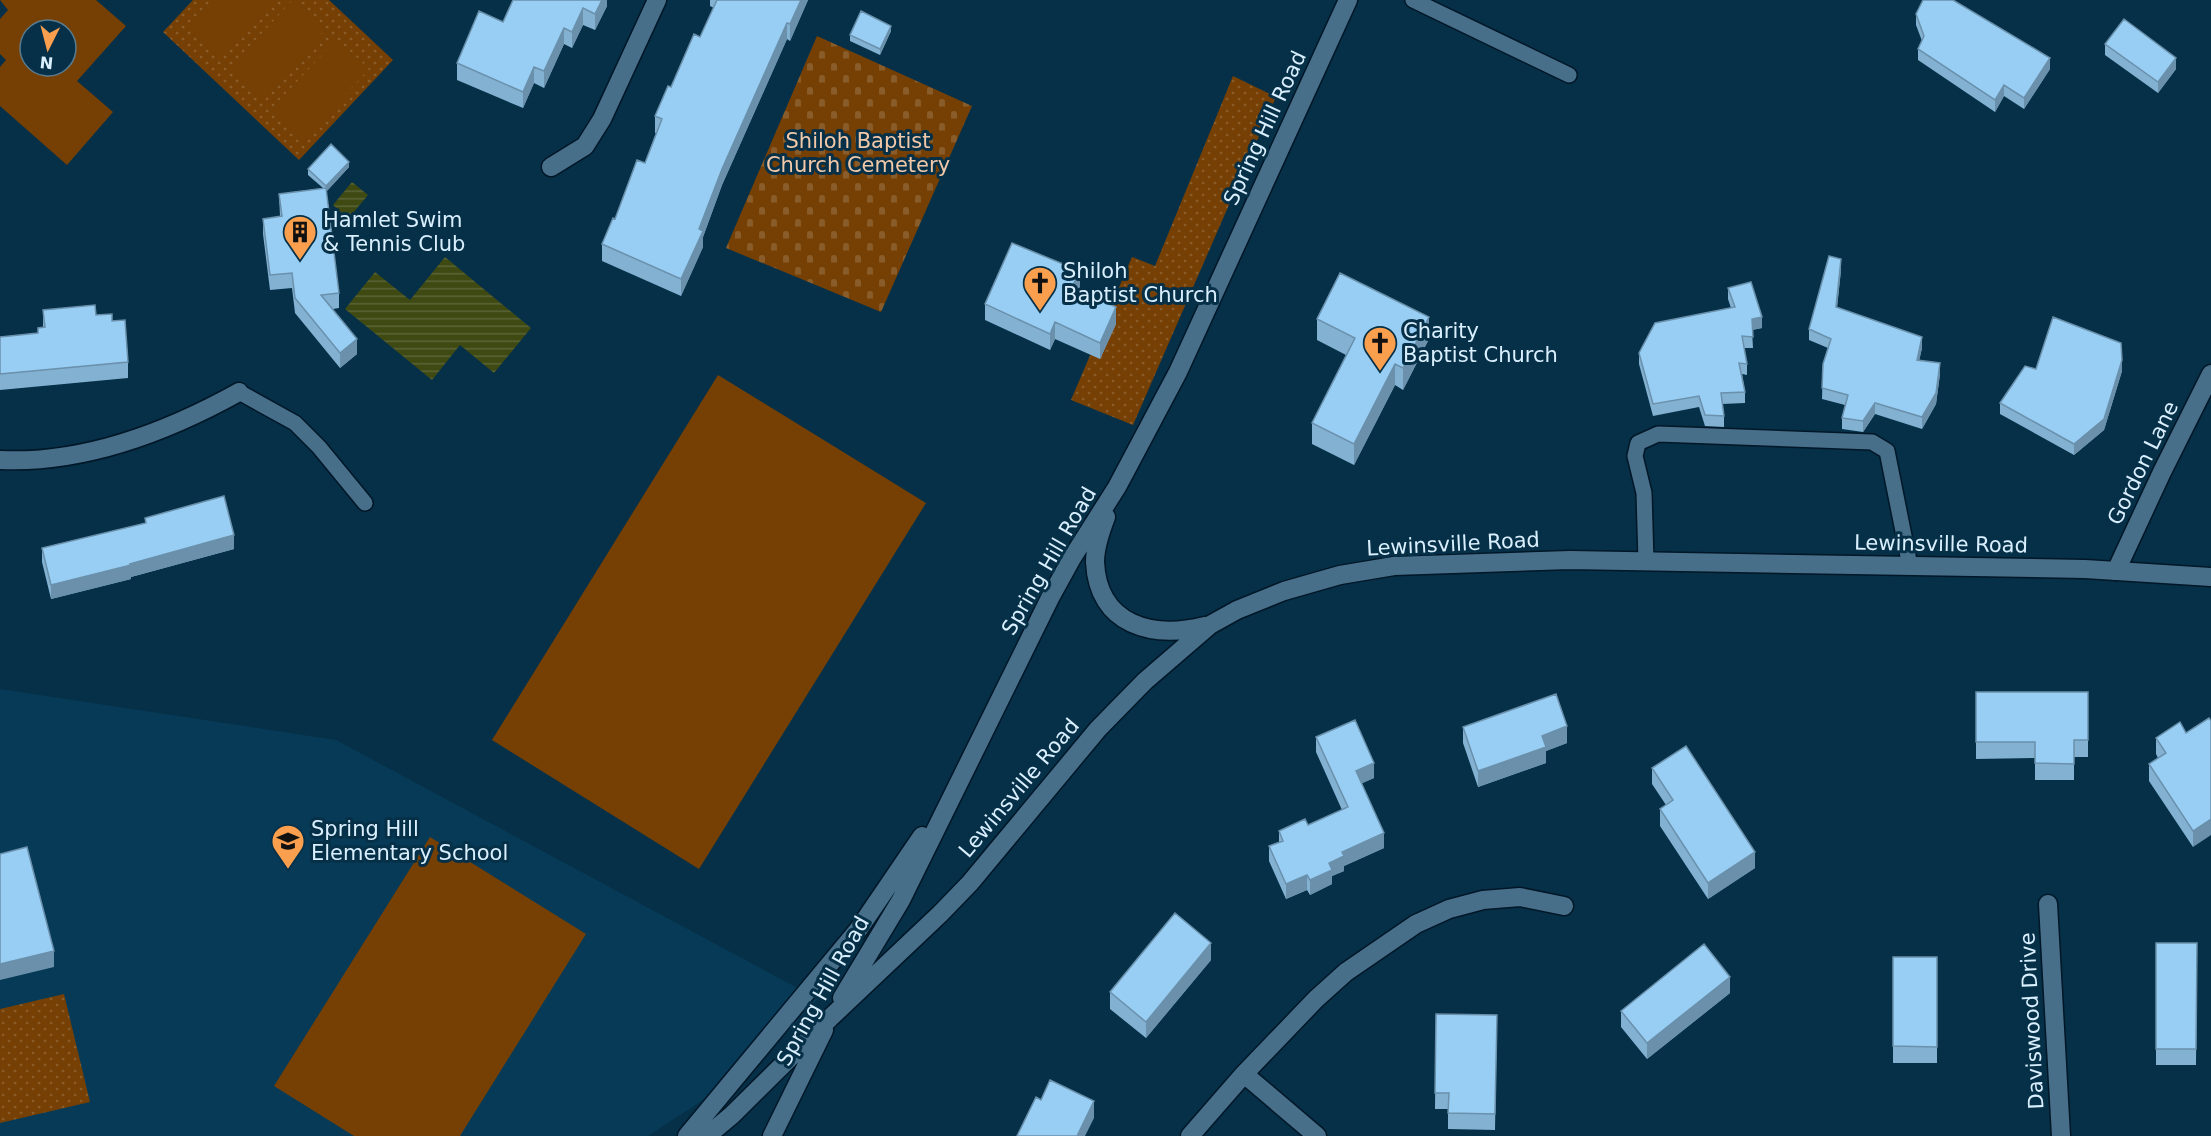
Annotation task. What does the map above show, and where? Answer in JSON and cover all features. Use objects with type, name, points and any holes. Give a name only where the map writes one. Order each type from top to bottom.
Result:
[{"type":"main road","points":[[551,167],[585,146],[602,120],[657,0]]},
{"type":"main road","name":"Spring Hill Road","points":[[772,1136],[830,1018],[901,900],[1050,598],[1072,558],[1117,487],[1178,372],[1348,0]]},
{"type":"main road","name":"Gordon Lane","points":[[2116,571],[2211,374]]},
{"type":"main road","points":[[0,460],[54,458],[107,447],[161,430],[215,406],[239,392]]},
{"type":"main road","points":[[1117,487],[1100,534],[1095,560],[1099,585],[1109,604],[1125,620],[1146,629],[1174,632],[1210,625]]},
{"type":"main road","name":"Lewinsville Road","points":[[707,1136],[732,1115],[830,1018],[940,915],[970,883],[1098,729],[1145,681],[1210,625],[1237,610],[1284,591],[1340,575],[1394,566],[1570,560],[2116,571],[2211,577]]},
{"type":"main road","points":[[687,1136],[858,930],[958,782]]},
{"type":"main road","points":[[1190,1136],[1244,1074],[1316,999],[1346,972],[1416,924],[1449,909],[1483,900],[1520,897],[1564,906]]},
{"type":"main road","name":"Daviswood Drive","points":[[2048,904],[2061,1136]]},
{"type":"main road","points":[[1244,1074],[1317,1136]]},
{"type":"lane","points":[[1413,0],[1569,75]]},
{"type":"lane","points":[[239,392],[295,423],[319,447],[365,503]]},
{"type":"lane","points":[[1646,561],[1644,493],[1635,456],[1638,443],[1658,434],[1872,442],[1887,451],[1910,566]]},
{"type":"shaded area","points":[[352,182],[368,195],[348,219],[333,205]]},
{"type":"shaded area","points":[[445,257],[531,328],[494,373],[460,345],[432,380],[345,309],[375,272],[410,300]]},
{"type":"shaded area","name":"Spring Hill Elementary School","points":[[0,689],[336,740],[818,999],[772,1047],[720,1089],[648,1136],[0,1136]]},
{"type":"green space","points":[[0,0],[96,0],[126,26],[77,81],[113,112],[67,165],[0,106],[0,67],[6,60],[0,54],[0,19],[8,10]]},
{"type":"green space","points":[[193,0],[329,0],[393,60],[299,160],[163,32]]},
{"type":"green space","points":[[212,0],[272,0],[218,58],[186,28]]},
{"type":"green space","points":[[293,0],[326,29],[261,98],[229,68]]},
{"type":"green space","name":"Shiloh Baptist Church Cemetery","points":[[817,36],[972,106],[881,312],[726,248]]},
{"type":"green space","points":[[337,39],[369,69],[304,138],[272,108]]},
{"type":"green space","points":[[1233,76],[1276,97],[1133,425],[1071,400],[1132,257],[1155,266]]},
{"type":"green space","points":[[718,375],[926,503],[699,869],[492,740]]},
{"type":"green space","points":[[430,837],[586,934],[460,1136],[354,1136],[274,1086]]},
{"type":"green space","points":[[64,994],[90,1102],[0,1123],[0,1009]]},
{"type":"building","points":[[513,0],[602,0],[595,14],[583,8],[572,32],[564,28],[544,71],[534,67],[523,92],[457,63],[479,11],[503,22]]},
{"type":"building","points":[[717,0],[801,0],[790,24],[787,23],[722,169],[699,229],[703,231],[681,279],[602,244],[613,218],[615,219],[637,160],[645,163],[662,119],[655,116],[668,86],[671,87],[694,34],[700,37]]},
{"type":"building","points":[[1923,0],[1953,0],[2050,58],[2024,98],[2004,85],[1995,100],[1918,49],[1924,36],[1916,14]]},
{"type":"building","points":[[861,11],[891,26],[880,49],[850,35]]},
{"type":"building","points":[[2124,19],[2176,58],[2158,82],[2105,44]]},
{"type":"building","points":[[331,144],[349,162],[326,186],[308,169]]},
{"type":"building","name":"Hamlet Swim & Tennis Club","points":[[326,188],[339,293],[321,295],[357,339],[340,353],[295,298],[292,273],[270,275],[263,219],[282,216],[279,194]]},
{"type":"building","name":"Shiloh Baptist Church","points":[[1012,243],[1080,271],[1072,287],[1116,307],[1100,343],[1055,322],[1050,334],[985,304]]},
{"type":"building","points":[[1829,256],[1841,259],[1836,307],[1922,337],[1917,360],[1940,363],[1936,393],[1922,417],[1875,403],[1863,421],[1842,418],[1848,395],[1822,388],[1823,364],[1831,339],[1809,329]]},
{"type":"building","name":"Charity Baptist Church","points":[[1340,273],[1429,317],[1403,368],[1395,364],[1354,444],[1312,423],[1355,338],[1317,319]]},
{"type":"building","points":[[1751,282],[1762,317],[1752,319],[1753,337],[1742,336],[1747,364],[1739,363],[1745,392],[1721,393],[1724,416],[1705,415],[1699,396],[1653,404],[1639,353],[1655,323],[1735,307],[1728,288]]},
{"type":"building","points":[[95,305],[96,315],[112,314],[112,321],[125,320],[128,362],[0,374],[0,337],[38,333],[38,328],[45,327],[43,310]]},
{"type":"building","points":[[2053,317],[2121,343],[2122,360],[2104,419],[2074,444],[2000,403],[2025,366],[2036,369]]},
{"type":"building","points":[[224,496],[234,535],[51,585],[42,548],[146,523],[145,518]]},
{"type":"building","points":[[1976,692],[2088,692],[2088,740],[2074,740],[2074,764],[2035,763],[2035,742],[1976,742]]},
{"type":"building","points":[[1556,694],[1567,726],[1542,736],[1546,747],[1478,771],[1463,727]]},
{"type":"building","points":[[2209,718],[2211,721],[2211,819],[2193,831],[2149,764],[2166,753],[2156,738],[2180,722],[2186,733]]},
{"type":"building","points":[[1355,720],[1374,763],[1356,771],[1384,833],[1342,852],[1344,856],[1329,863],[1332,870],[1310,880],[1307,875],[1286,884],[1269,846],[1283,841],[1279,831],[1305,819],[1308,825],[1348,807],[1316,737]]},
{"type":"building","points":[[1686,746],[1755,852],[1708,883],[1660,809],[1673,800],[1652,768]]},
{"type":"building","points":[[27,847],[54,951],[0,964],[0,854]]},
{"type":"building","points":[[1175,913],[1211,943],[1146,1022],[1110,992]]},
{"type":"building","points":[[2156,943],[2197,943],[2196,1049],[2156,1049]]},
{"type":"building","points":[[1704,944],[1730,977],[1647,1043],[1621,1011]]},
{"type":"building","points":[[1893,957],[1937,957],[1937,1047],[1893,1046]]},
{"type":"building","points":[[1436,1014],[1497,1015],[1495,1114],[1448,1113],[1449,1093],[1435,1093]]},
{"type":"building","points":[[1050,1080],[1094,1101],[1077,1136],[1017,1136],[1036,1097],[1041,1100]]},
{"type":"place","name":"Hamlet Swim & Tennis Club","points":[[300,261]]},
{"type":"place","name":"Shiloh Baptist Church","points":[[1040,312]]},
{"type":"place","name":"Charity Baptist Church","points":[[1380,372]]},
{"type":"place","name":"Spring Hill Elementary School","points":[[288,870]]}]
